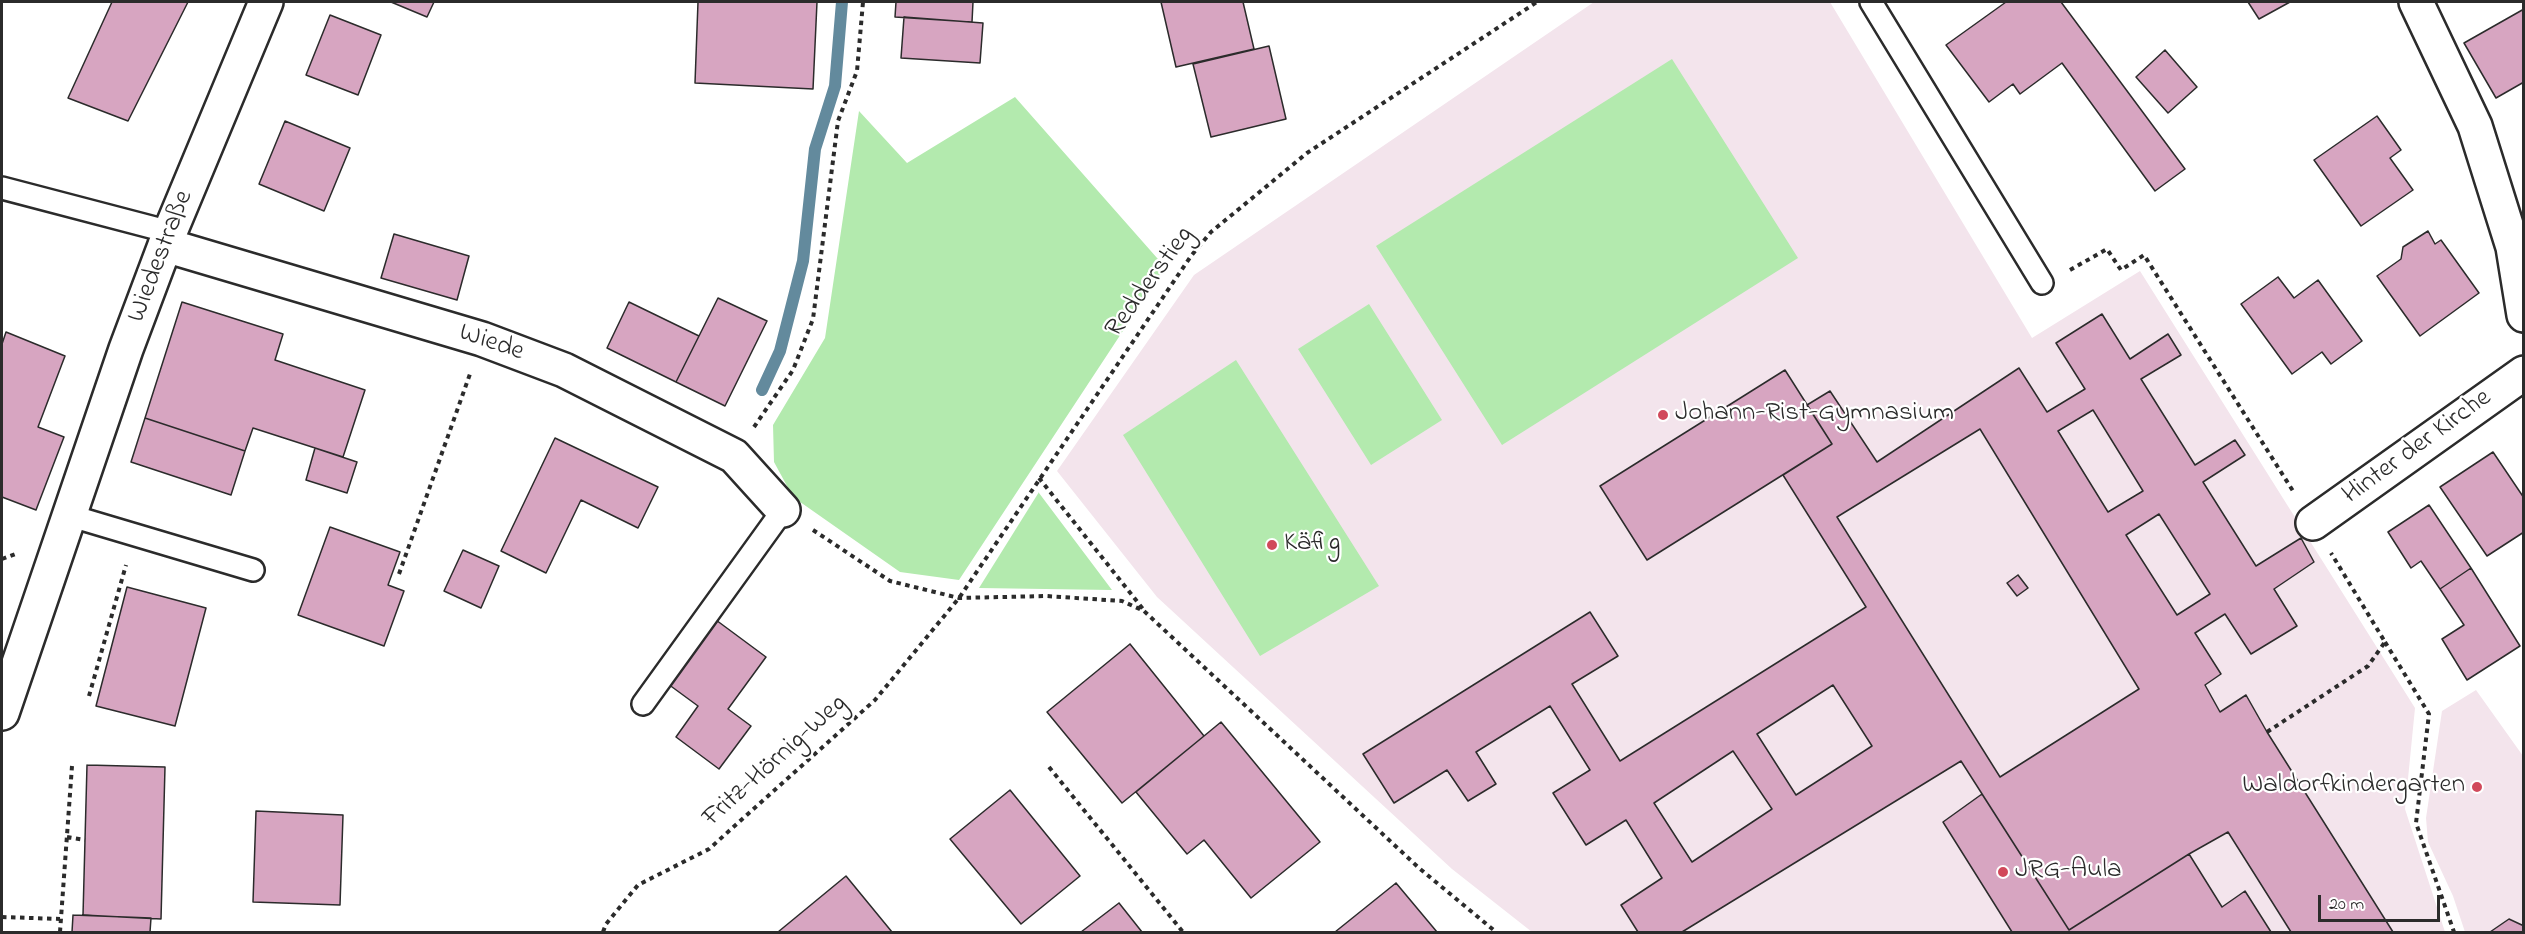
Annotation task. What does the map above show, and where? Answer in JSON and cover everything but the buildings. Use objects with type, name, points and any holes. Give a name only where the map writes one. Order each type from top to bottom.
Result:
[{"type":"street","name":"Wiedestraße","points":[[2,713],[68,516],[168,239],[266,2]]},
{"type":"street","points":[[2416,2],[2475,126],[2514,247],[2523,315]]},
{"type":"street","name":"Wiede","points":[[168,239],[482,339],[564,370],[734,456],[783,510]]},
{"type":"street","name":"Hinter der Kirche","points":[[2313,523],[2523,373]]},
{"type":"lane","points":[[1871,2],[2042,282]]},
{"type":"lane","points":[[2,188],[168,239]]},
{"type":"lane","points":[[643,704],[783,510]]},
{"type":"lane","points":[[68,516],[253,570]]},
{"type":"path","points":[[734,456],[793,370],[813,319],[838,121],[857,70],[863,2]]},
{"type":"path","name":"Redderstieg","points":[[959,598],[1191,256],[1211,232],[1307,153],[1538,2]]},
{"type":"path","points":[[2067,272],[2107,249],[2121,270],[2144,255],[2313,523],[2429,714],[2416,823],[2454,933]]},
{"type":"path","points":[[399,574],[482,339]]},
{"type":"path","points":[[1039,478],[1144,611],[1419,868],[1496,933]]},
{"type":"path","points":[[783,510],[890,581],[959,598],[1046,596],[1122,601],[1144,611]]},
{"type":"path","points":[[89,696],[134,535]]},
{"type":"path","name":"Fritz-Hörnig-Weg","points":[[603,933],[606,924],[638,885],[709,849],[875,700],[959,598]]},
{"type":"path","points":[[2267,732],[2368,666],[2385,642]]},
{"type":"path","points":[[60,933],[72,766]]},
{"type":"path","points":[[1048,767],[1183,933]]},
{"type":"path","points":[[67,837],[86,840]]},
{"type":"path","points":[[2,917],[60,919]]},
{"type":"shaded area","name":"Johann-Rist-Gymnasium","points":[[1594,2],[1830,2],[2032,338],[2140,271],[2415,708],[2405,809],[2445,932],[1532,932],[1452,869],[1157,597],[1057,471],[1194,275]]},
{"type":"shaded area","name":"Waldorfkindergarten","points":[[2476,690],[2523,756],[2523,932],[2465,932],[2453,896],[2428,842],[2426,818],[2442,711]]},
{"type":"green space","points":[[1672,59],[1798,258],[1502,445],[1376,246]]},
{"type":"green space","points":[[1015,97],[1165,267],[959,580],[900,572],[793,497],[774,462],[773,425],[825,338],[859,111],[907,163]]},
{"type":"green space","points":[[1369,304],[1442,420],[1371,465],[1298,349]]},
{"type":"green space","name":"Käfig","points":[[1236,360],[1379,586],[1260,656],[1123,435]]},
{"type":"green space","points":[[1039,493],[1112,590],[979,588]]},
{"type":"waterway","points":[[762,390],[780,351],[803,261],[815,149],[835,86],[842,2]]},
{"type":"place","name":"Johann-Rist-Gymnasium","points":[[1663,415]]},
{"type":"place","name":"Käfig","points":[[1272,545]]},
{"type":"place","name":"Waldorfkindergarten","points":[[2477,787]]},
{"type":"place","name":"JRG-Aula","points":[[2003,872]]}]
